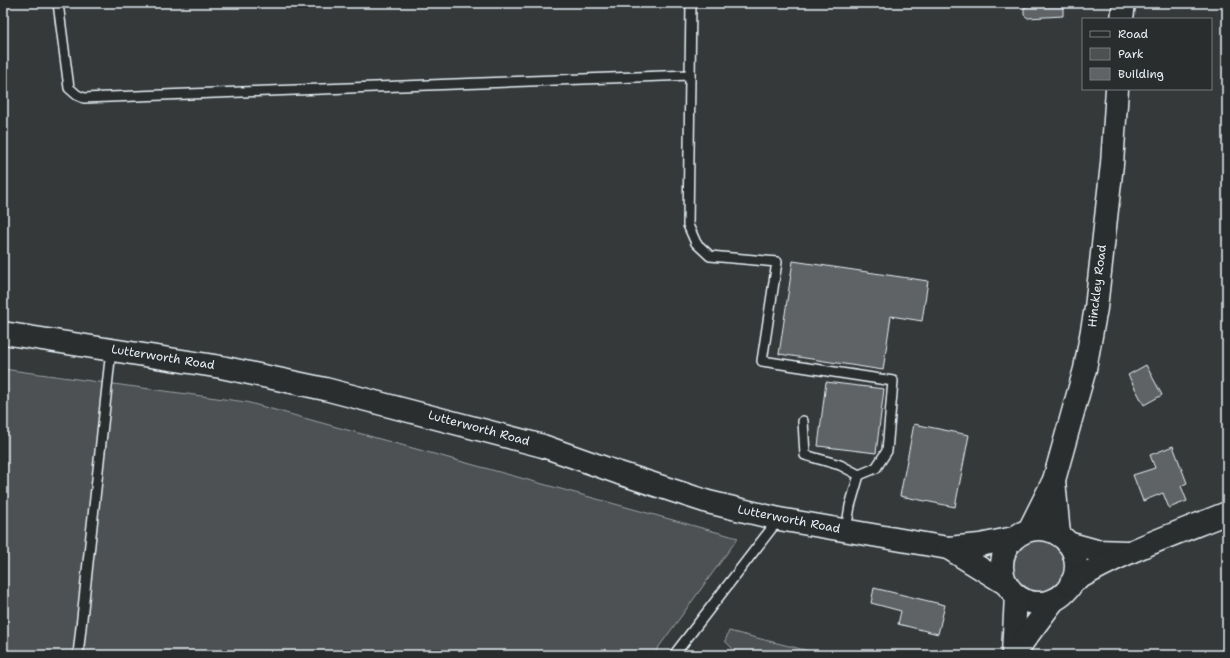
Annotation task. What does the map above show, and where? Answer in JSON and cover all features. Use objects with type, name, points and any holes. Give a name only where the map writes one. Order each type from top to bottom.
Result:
[{"type":"main road","points":[[1122,18],[1124,3]]},
{"type":"main road","name":"Hinckley Road","points":[[1021,534],[1054,480],[1085,369],[1096,308],[1112,164],[1117,90]]},
{"type":"main road","name":"Lutterworth Road","points":[[3,333],[221,367],[325,389],[462,423],[543,446],[708,502],[779,519],[948,548],[980,545],[1021,534]]},
{"type":"main road","name":"Hinckley Road","points":[[1054,480],[1063,539]]},
{"type":"main road","points":[[1071,583],[1092,570],[1130,552],[1227,513]]},
{"type":"main road","points":[[1013,655],[1011,590],[1002,565],[1003,555],[1007,546],[1021,534],[1049,530],[1063,539],[1096,551],[1130,552]]},
{"type":"main road","points":[[1013,655],[1054,600],[1064,593],[1071,583],[1075,573],[1076,562],[1073,552],[1063,539]]},
{"type":"main road","name":"Lutterworth Road","points":[[948,548],[1011,590]]},
{"type":"main road","points":[[1011,590],[1025,600],[1034,602],[1054,600]]},
{"type":"lane","points":[[58,3],[69,88],[77,95],[84,98],[690,75]]},
{"type":"lane","points":[[691,3],[688,225],[696,243],[710,256],[777,262],[762,360],[893,381],[887,451],[876,468],[859,475]]},
{"type":"lane","points":[[78,655],[111,349]]},
{"type":"lane","points":[[803,421],[805,455],[840,465],[859,475]]},
{"type":"lane","points":[[846,530],[850,506],[859,475]]},
{"type":"lane","points":[[674,655],[779,519]]},
{"type":"green space","points":[[3,369],[246,402],[738,538],[653,655],[3,655]]},
{"type":"green space","points":[[1033,538],[1045,538],[1055,542],[1063,550],[1067,560],[1067,572],[1063,582],[1055,590],[1045,594],[1033,594],[1023,590],[1015,582],[1011,572],[1011,560],[1015,550],[1023,542]]},
{"type":"green space","points":[[729,631],[825,655],[739,655],[725,641]]},
{"type":"building","points":[[1029,3],[1063,3],[1063,16],[1028,18],[1024,15],[1024,8],[1030,5]]},
{"type":"building","points":[[793,261],[928,281],[922,321],[891,316],[883,370],[779,354]]},
{"type":"building","points":[[1146,365],[1162,395],[1144,405],[1128,375]]},
{"type":"building","points":[[826,382],[884,389],[876,453],[818,446]]},
{"type":"building","points":[[914,424],[969,435],[955,507],[900,496]]},
{"type":"building","points":[[1173,446],[1187,483],[1181,486],[1187,501],[1169,508],[1163,493],[1143,501],[1133,475],[1155,468],[1150,455]]},
{"type":"building","points":[[874,588],[945,605],[938,634],[898,624],[901,611],[871,603]]}]
